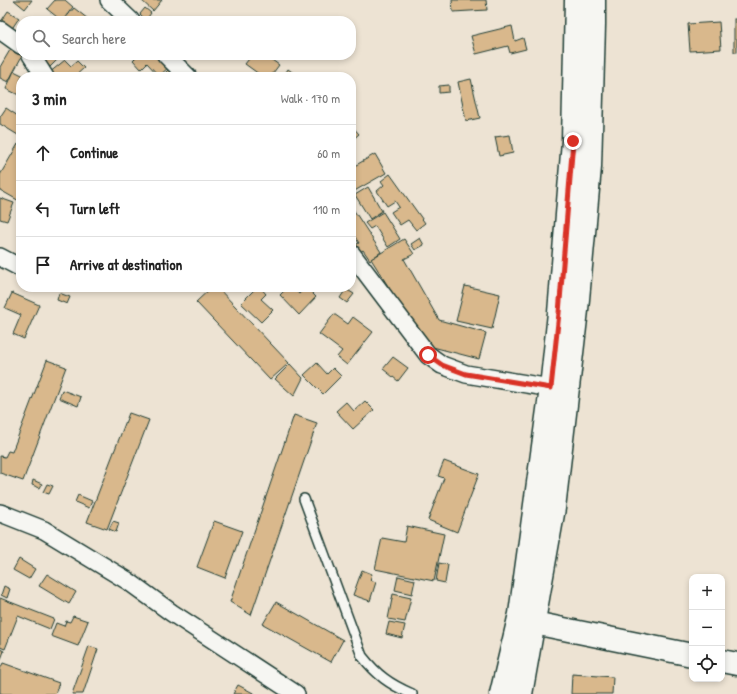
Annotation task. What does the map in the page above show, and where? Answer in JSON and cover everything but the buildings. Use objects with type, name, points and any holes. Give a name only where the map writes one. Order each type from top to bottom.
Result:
[{"type":"main road","points":[[501,694],[520,614],[551,388],[559,313],[573,141],[576,0]]},
{"type":"main road","points":[[521,694],[554,508],[578,310],[590,167],[594,0]]},
{"type":"main road","points":[[534,623],[689,654]]},
{"type":"main road","points":[[725,662],[737,664]]},
{"type":"street","points":[[109,0],[126,16]]},
{"type":"street","points":[[0,30],[16,41]]},
{"type":"street","points":[[34,60],[42,72]]},
{"type":"street","points":[[171,60],[183,72]]},
{"type":"street","points":[[0,257],[16,265]]},
{"type":"street","points":[[356,260],[428,355],[442,365],[466,374],[551,388]]},
{"type":"street","points":[[0,513],[44,530],[96,561],[128,581],[172,613],[296,694]]},
{"type":"lane","points":[[304,499],[362,656],[371,668],[382,677],[396,687],[412,694]]},
{"type":"route","points":[[428,355],[442,365],[466,374],[551,388],[559,313],[573,141]]}]
